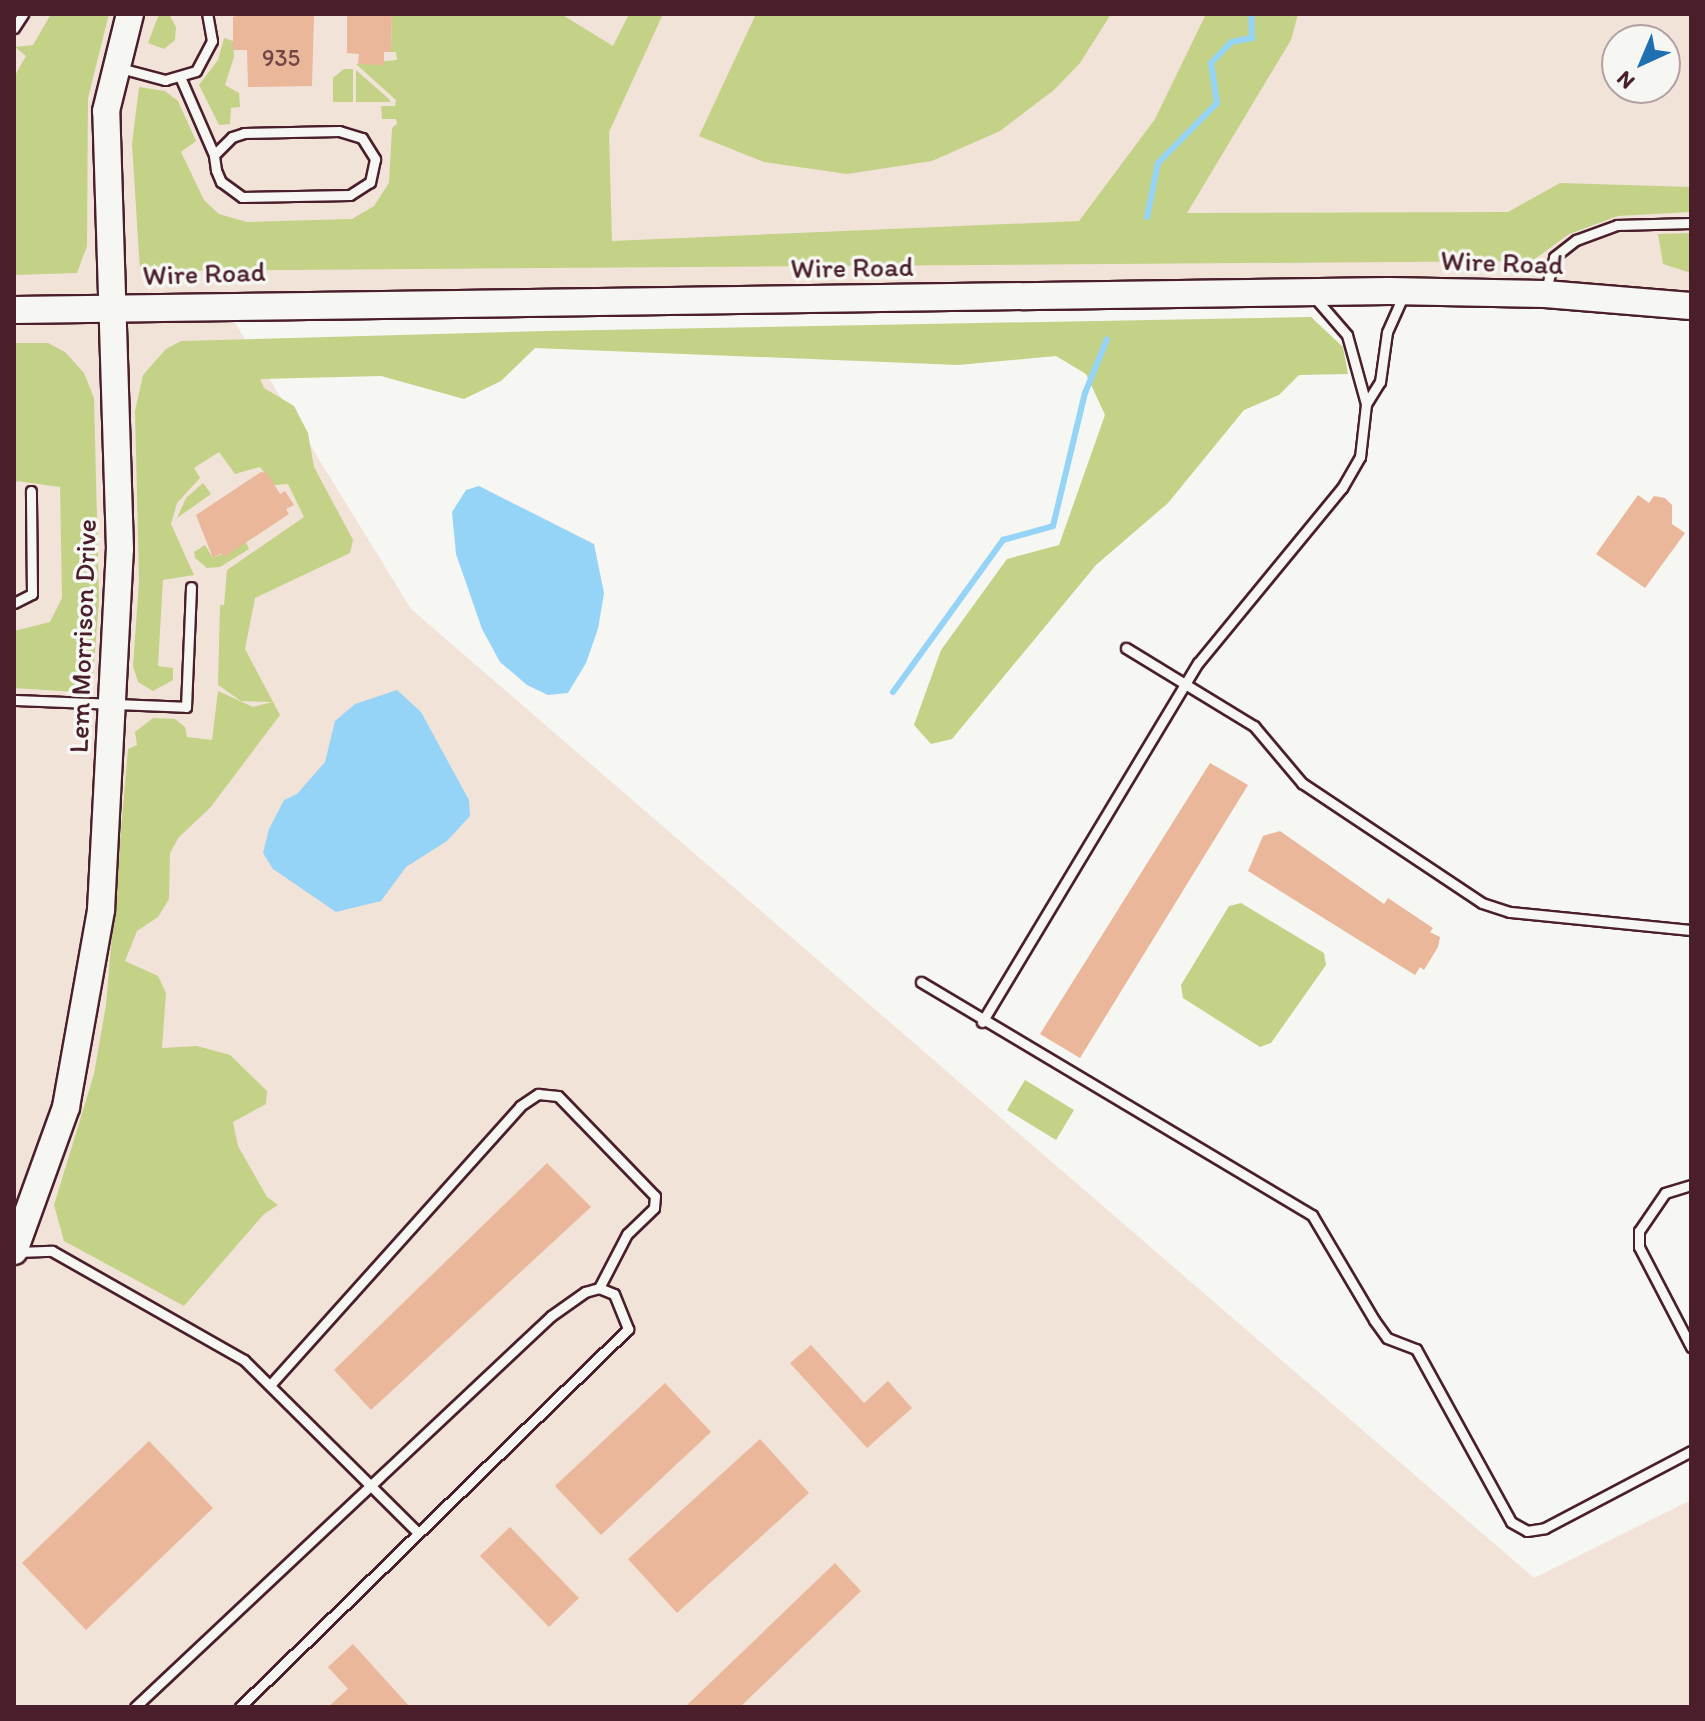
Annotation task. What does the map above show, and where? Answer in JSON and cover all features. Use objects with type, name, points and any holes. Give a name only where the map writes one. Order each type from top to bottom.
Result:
[{"type":"street","name":"Lem Morrison Drive","points":[[14,1252],[66,1107],[85,1025],[101,910],[120,549],[106,154],[113,66],[130,14]]},
{"type":"street","name":"Wire Road","points":[[14,310],[1406,291],[1545,294],[1691,306]]},
{"type":"lane","points":[[14,28],[23,14]]},
{"type":"lane","points":[[181,79],[206,58],[212,41],[207,14]]},
{"type":"lane","points":[[113,66],[181,79]]},
{"type":"lane","points":[[181,79],[214,155],[221,182],[242,197],[350,195],[370,182],[374,171],[371,147],[351,132],[244,133],[232,137],[214,155]]},
{"type":"lane","points":[[1545,294],[1554,257],[1576,240],[1617,225],[1691,223]]},
{"type":"lane","points":[[1366,404],[1380,382],[1387,332],[1406,291]]},
{"type":"lane","points":[[982,1022],[1225,626],[1342,488],[1360,457],[1366,404],[1347,335],[1310,292]]},
{"type":"lane","points":[[14,603],[32,594],[31,491]]},
{"type":"lane","points":[[14,700],[186,707],[191,587]]},
{"type":"lane","points":[[1126,648],[1254,726],[1276,746],[1302,783],[1482,903],[1510,912],[1691,930]]},
{"type":"lane","points":[[921,982],[982,1022],[1312,1215],[1387,1338],[1416,1349],[1511,1522],[1527,1531],[1545,1528],[1691,1451]]},
{"type":"lane","points":[[135,1707],[551,1316],[585,1292],[599,1288],[627,1234],[654,1208],[655,1196],[558,1096],[538,1094],[520,1106],[271,1384]]},
{"type":"lane","points":[[1691,1185],[1665,1193],[1639,1231],[1639,1247],[1691,1347]]},
{"type":"lane","points":[[14,1252],[52,1251],[244,1360],[418,1533]]},
{"type":"lane","points":[[240,1707],[628,1329],[622,1303],[599,1288]]},
{"type":"shaded area","points":[[14,14],[1691,14],[1691,306],[1545,294],[224,305],[411,609],[1534,1578],[1691,1500],[1691,1707],[14,1707]]},
{"type":"green space","points":[[51,14],[109,14],[88,98],[87,246],[77,273],[14,275],[14,77],[26,56],[15,47],[33,45]]},
{"type":"green space","points":[[159,14],[169,14],[176,27],[175,40],[164,49],[148,43]]},
{"type":"green space","points":[[392,14],[561,14],[613,46],[629,14],[663,14],[609,132],[612,241],[1079,221],[1155,119],[1206,14],[1298,14],[1291,40],[1187,213],[1508,212],[1560,183],[1691,187],[1691,212],[1618,216],[1569,234],[1532,261],[140,271],[132,144],[139,87],[165,91],[178,101],[196,141],[181,152],[204,200],[219,214],[247,222],[352,219],[374,206],[389,183],[392,128],[397,124],[396,119],[382,119],[381,106],[395,106],[396,100],[356,64],[397,60],[396,52],[391,52]]},
{"type":"green space","points":[[756,14],[1111,14],[1080,63],[1054,90],[1000,131],[932,161],[847,174],[764,162],[699,136]]},
{"type":"green space","points":[[224,38],[233,41],[234,57],[225,85],[239,93],[240,107],[231,108],[230,124],[219,125],[199,85],[218,60]]},
{"type":"green space","points":[[344,69],[353,69],[353,102],[333,102],[333,78]]},
{"type":"green space","points":[[356,70],[390,100],[390,102],[356,102]]},
{"type":"green space","points":[[1691,233],[1691,273],[1663,264],[1658,234]]},
{"type":"green space","points":[[1311,317],[1343,347],[1348,374],[1299,375],[1279,395],[1244,410],[1168,503],[1096,565],[952,739],[931,744],[914,725],[941,650],[1007,559],[1059,545],[1105,415],[1086,374],[1056,356],[958,365],[535,348],[501,381],[464,399],[381,376],[260,379],[264,388],[294,406],[308,433],[314,467],[353,540],[350,553],[255,598],[245,649],[280,715],[210,808],[179,837],[170,853],[169,899],[158,917],[137,931],[125,961],[158,976],[166,993],[162,1048],[197,1046],[230,1055],[267,1091],[266,1104],[233,1122],[238,1146],[267,1197],[278,1205],[264,1214],[184,1306],[64,1241],[54,1205],[94,1074],[106,1005],[128,749],[137,745],[135,732],[153,718],[175,719],[185,727],[187,737],[212,740],[218,691],[253,707],[272,702],[241,701],[218,685],[220,605],[224,605],[227,570],[304,517],[288,484],[274,485],[260,467],[235,474],[219,452],[194,468],[200,478],[177,503],[171,524],[194,575],[163,580],[158,666],[173,668],[173,680],[153,691],[138,682],[133,666],[139,581],[135,411],[143,375],[166,349],[181,341]]},
{"type":"green space","points":[[14,343],[48,343],[65,352],[84,373],[94,398],[99,600],[93,677],[76,692],[14,688],[14,631],[50,622],[62,598],[60,487],[17,481],[14,488]]},
{"type":"green space","points":[[203,483],[211,494],[177,518],[186,498]]},
{"type":"green space","points":[[246,542],[249,549],[220,567],[207,568],[195,558],[194,552],[205,545],[213,558]]},
{"type":"green space","points":[[1241,903],[1324,953],[1326,965],[1271,1043],[1260,1047],[1183,998],[1181,985],[1229,906]]},
{"type":"green space","points":[[1025,1080],[1074,1110],[1056,1140],[1007,1110]]},
{"type":"water","points":[[479,486],[594,544],[604,593],[598,629],[586,663],[568,693],[548,695],[527,685],[500,662],[482,629],[456,554],[452,512],[466,490]]},
{"type":"water","points":[[397,690],[421,712],[469,800],[470,816],[447,841],[406,867],[381,901],[336,912],[273,869],[263,853],[269,829],[284,800],[297,794],[325,762],[335,721],[355,704]]},
{"type":"building","points":[[244,14],[314,14],[312,86],[248,87],[247,50],[233,50],[233,17]]},
{"type":"building","points":[[347,14],[392,14],[391,52],[384,52],[384,65],[358,64],[359,54],[347,53]]},
{"type":"building","points":[[261,472],[267,473],[280,494],[285,491],[294,505],[286,509],[289,514],[224,557],[221,553],[213,558],[196,515]]},
{"type":"building","points":[[1638,495],[1649,503],[1654,496],[1665,498],[1672,505],[1672,524],[1685,533],[1645,588],[1596,554]]},
{"type":"building","points":[[1210,763],[1248,785],[1080,1058],[1040,1034]]},
{"type":"building","points":[[1280,831],[1384,904],[1388,898],[1433,928],[1430,932],[1440,937],[1438,947],[1424,970],[1420,967],[1415,975],[1248,871],[1263,836]]},
{"type":"building","points":[[547,1163],[591,1207],[371,1410],[334,1370]]},
{"type":"building","points":[[811,1345],[864,1403],[888,1381],[912,1408],[867,1448],[790,1363]]},
{"type":"building","points":[[665,1383],[711,1432],[601,1535],[555,1486]]},
{"type":"building","points":[[760,1439],[809,1493],[677,1613],[628,1559]]},
{"type":"building","points":[[149,1441],[213,1508],[86,1630],[22,1563]]},
{"type":"building","points":[[510,1527],[579,1598],[549,1627],[480,1556]]},
{"type":"building","points":[[835,1563],[861,1591],[740,1707],[685,1707]]},
{"type":"building","points":[[353,1644],[410,1707],[328,1707],[348,1689],[328,1667]]},
{"type":"waterway","points":[[1147,217],[1158,163],[1217,103],[1211,63],[1231,42],[1252,38],[1251,14]]},
{"type":"waterway","points":[[893,692],[1003,540],[1053,526],[1085,393],[1107,339]]}]
